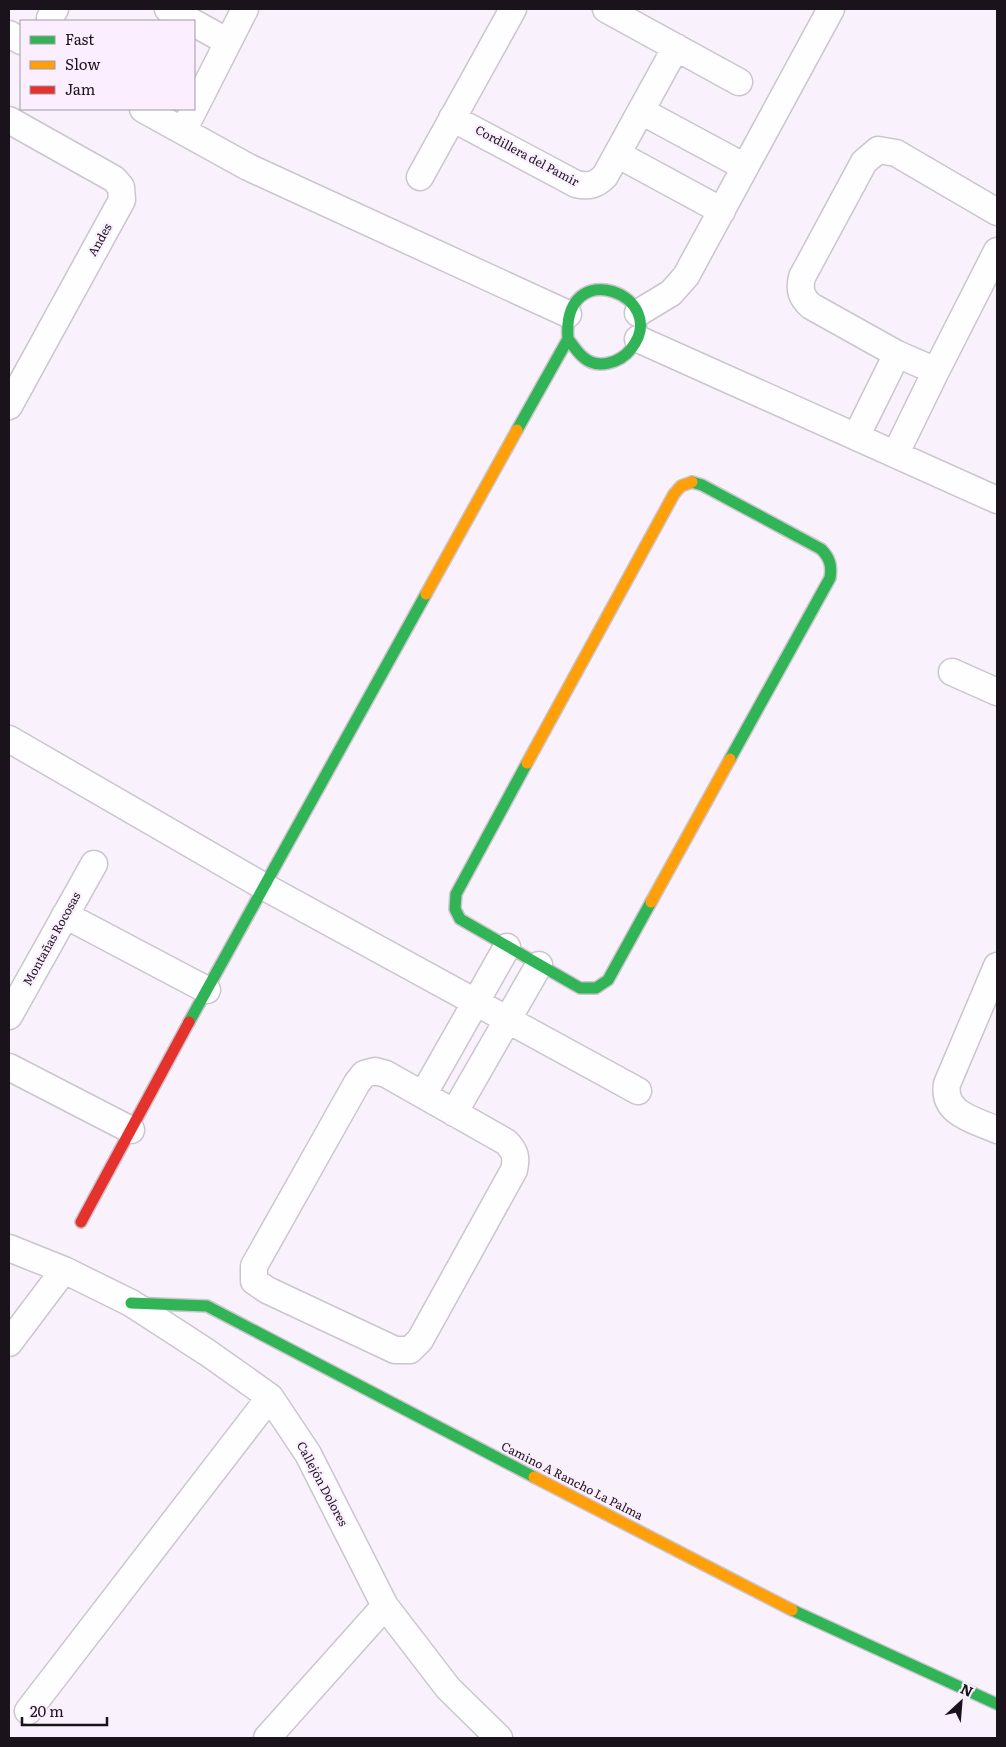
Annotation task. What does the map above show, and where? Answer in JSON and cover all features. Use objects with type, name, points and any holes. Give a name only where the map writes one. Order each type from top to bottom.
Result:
[{"type":"street","points":[[168,9],[188,20]]},
{"type":"street","points":[[195,107],[245,9]]},
{"type":"street","points":[[420,177],[512,9]]},
{"type":"street","points":[[606,9],[739,82]]},
{"type":"street","points":[[638,313],[671,293],[686,276],[831,9]]},
{"type":"street","points":[[195,24],[228,42]]},
{"type":"street","points":[[9,34],[20,40]]},
{"type":"street","name":"Cordillera del Pamir","points":[[452,118],[576,184],[587,186],[597,184],[605,176],[676,47]]},
{"type":"street","points":[[146,110],[248,167],[568,314]]},
{"type":"street","points":[[183,131],[194,110]]},
{"type":"street","points":[[641,111],[745,167]]},
{"type":"street","name":"Andes","points":[[9,120],[114,179],[121,187],[122,200],[9,406]]},
{"type":"street","points":[[936,371],[897,354],[811,306],[802,299],[799,288],[802,277],[864,162],[878,150],[896,153],[997,212]]},
{"type":"street","points":[[617,154],[722,211]]},
{"type":"street","points":[[896,453],[997,251]]},
{"type":"street","points":[[596,289],[609,289],[622,294],[632,302],[638,313],[641,327],[638,339],[632,351],[622,359],[603,363],[584,359],[574,351],[568,339],[565,326],[574,302],[584,294],[596,289]]},
{"type":"street","points":[[81,1222],[263,886],[568,339]]},
{"type":"street","points":[[638,339],[857,435],[997,500]]},
{"type":"street","points":[[857,435],[897,354]]},
{"type":"street","points":[[692,482],[702,485],[821,549],[829,557],[832,567],[830,578],[608,980],[601,988],[590,990],[580,988],[507,947],[463,922],[456,914],[453,904],[456,894],[674,494],[681,486],[692,482]]},
{"type":"street","points":[[952,672],[997,692]]},
{"type":"street","points":[[9,739],[263,886],[475,1004],[638,1091]]},
{"type":"street","name":"Montañas Rocosas","points":[[9,1016],[94,864]]},
{"type":"street","points":[[65,915],[207,990]]},
{"type":"street","points":[[423,1095],[507,947]]},
{"type":"street","points":[[454,1113],[540,965]]},
{"type":"street","points":[[997,966],[947,1084],[945,1095],[949,1105],[958,1112],[997,1130]]},
{"type":"street","points":[[9,1067],[131,1130]]},
{"type":"street","points":[[374,1071],[386,1074],[454,1113],[506,1142],[514,1149],[516,1159],[514,1170],[420,1340],[410,1350],[396,1350],[266,1290],[254,1281],[254,1266],[357,1082],[364,1074],[374,1071]]},
{"type":"street","name":"Callejón Dolores","points":[[9,1248],[64,1270],[130,1304],[208,1353],[270,1397],[308,1454],[385,1606],[448,1688],[499,1738]]},
{"type":"street","points":[[9,1343],[64,1270]]},
{"type":"street","name":"Camino A Rancho La Palma","points":[[130,1304],[207,1306],[776,1602],[997,1704]]},
{"type":"street","points":[[28,1711],[270,1397]]},
{"type":"street","points":[[267,1738],[385,1606]]},
{"type":"traffic: fast","points":[[517,430],[568,339],[570,312],[581,296],[596,290],[613,292],[628,300],[638,313],[640,330],[631,349],[615,361],[601,364],[589,361],[579,353],[568,339]]},
{"type":"traffic: fast","points":[[692,482],[702,485],[821,549],[828,559],[831,570],[830,578],[730,759]]},
{"type":"traffic: fast","points":[[189,1022],[426,594]]},
{"type":"traffic: fast","points":[[527,763],[456,894],[455,909],[460,919],[580,988],[596,988],[608,980],[651,902]]},
{"type":"traffic: fast","points":[[131,1303],[207,1306],[534,1477]]},
{"type":"traffic: fast","points":[[792,1610],[997,1704]]},
{"type":"traffic: slow","points":[[426,594],[517,430]]},
{"type":"traffic: slow","points":[[527,763],[674,494],[681,486],[692,482]]},
{"type":"traffic: slow","points":[[651,902],[730,759]]},
{"type":"traffic: slow","points":[[534,1477],[792,1610]]},
{"type":"traffic: jam","points":[[81,1222],[189,1022]]}]
